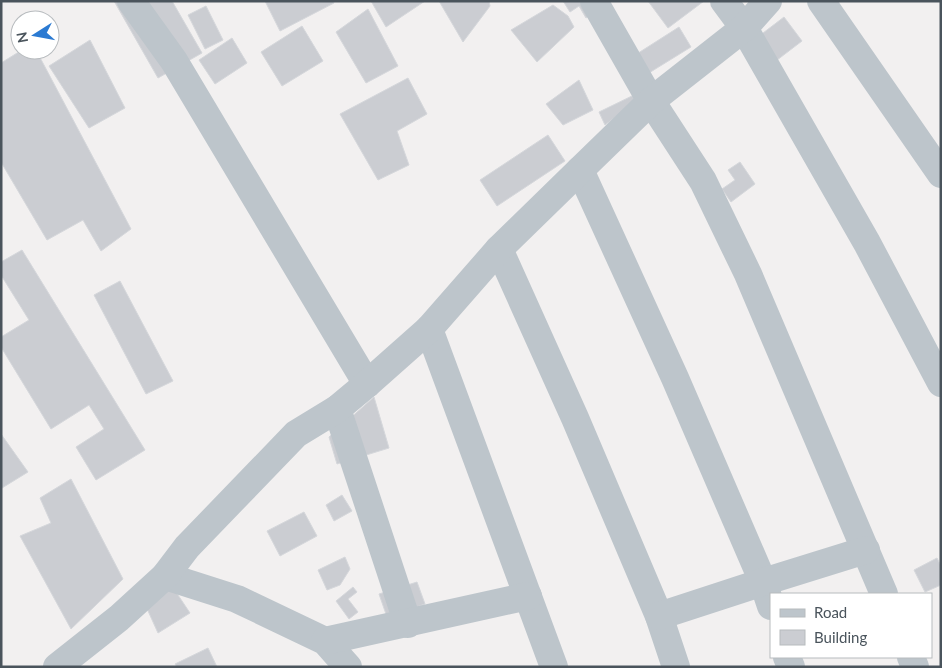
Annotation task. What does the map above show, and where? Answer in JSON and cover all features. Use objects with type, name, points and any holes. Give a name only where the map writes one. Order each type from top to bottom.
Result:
[{"type":"street","points":[[131,1],[174,61],[367,384]]},
{"type":"street","points":[[594,1],[652,101],[703,181],[740,257],[884,593]]},
{"type":"street","points":[[724,1],[744,28],[867,243],[941,383]]},
{"type":"street","points":[[56,667],[119,618],[165,576],[187,547],[296,434],[337,408],[429,329],[499,249],[580,170],[652,101],[744,28],[768,1]]},
{"type":"street","points":[[821,1],[941,174]]},
{"type":"street","points":[[580,170],[675,378],[767,594]]},
{"type":"street","points":[[499,249],[575,418],[659,616],[676,667]]},
{"type":"street","points":[[429,329],[554,667]]},
{"type":"street","points":[[337,408],[408,624]]},
{"type":"street","points":[[659,616],[767,594],[866,550]]},
{"type":"street","points":[[165,576],[237,599],[325,641],[348,667]]},
{"type":"street","points":[[325,641],[528,596]]},
{"type":"building","points":[[114,1],[172,1],[202,53],[158,78]]},
{"type":"building","points":[[265,1],[333,1],[334,3],[280,31]]},
{"type":"building","points":[[371,1],[425,1],[386,27]]},
{"type":"building","points":[[439,1],[489,1],[490,6],[463,42]]},
{"type":"building","points":[[563,1],[587,1],[593,13],[586,18],[579,6],[570,12]]},
{"type":"building","points":[[648,1],[704,1],[668,28]]},
{"type":"building","points":[[553,5],[568,16],[574,27],[537,62],[511,30]]},
{"type":"building","points":[[206,6],[223,40],[205,49],[188,15]]},
{"type":"building","points":[[368,9],[398,66],[366,83],[336,32]]},
{"type":"building","points":[[784,17],[802,41],[764,70],[746,46]]},
{"type":"building","points":[[302,26],[323,61],[282,86],[261,52]]},
{"type":"building","points":[[679,27],[691,47],[644,76],[632,57]]},
{"type":"building","points":[[232,38],[247,63],[215,84],[199,60]]},
{"type":"building","points":[[90,40],[125,108],[89,128],[49,66]]},
{"type":"building","points":[[10,57],[10,60],[41,60],[131,229],[101,251],[83,220],[47,240],[1,162],[1,63]]},
{"type":"building","points":[[408,78],[427,114],[397,131],[409,165],[378,180],[340,114]]},
{"type":"building","points":[[579,80],[593,110],[563,125],[546,104]]},
{"type":"building","points":[[636,94],[640,98],[605,125],[599,112]]},
{"type":"building","points":[[548,135],[565,161],[497,206],[480,180]]},
{"type":"building","points":[[740,162],[755,184],[731,202],[722,189],[735,180],[728,170]]},
{"type":"building","points":[[22,250],[145,450],[96,480],[76,447],[104,429],[89,405],[51,429],[1,347],[1,337],[29,320],[1,275],[1,262]]},
{"type":"building","points":[[120,281],[173,381],[146,394],[94,295]]},
{"type":"building","points":[[374,397],[389,448],[337,464],[329,437]]},
{"type":"building","points":[[1,434],[28,472],[2,488],[1,487]]},
{"type":"building","points":[[71,479],[123,579],[71,629],[20,536],[51,523],[40,498]]},
{"type":"building","points":[[342,495],[352,511],[334,521],[326,505]]},
{"type":"building","points":[[304,512],[317,536],[280,556],[267,531]]},
{"type":"building","points":[[345,557],[350,569],[340,585],[327,590],[318,570]]},
{"type":"building","points":[[937,558],[941,566],[941,585],[925,592],[914,570]]},
{"type":"building","points":[[417,582],[425,604],[387,617],[379,594]]},
{"type":"building","points":[[170,583],[190,613],[158,633],[144,602]]},
{"type":"building","points":[[353,587],[357,592],[348,599],[358,612],[349,619],[336,601]]},
{"type":"building","points":[[208,648],[217,667],[177,667],[175,664]]}]
